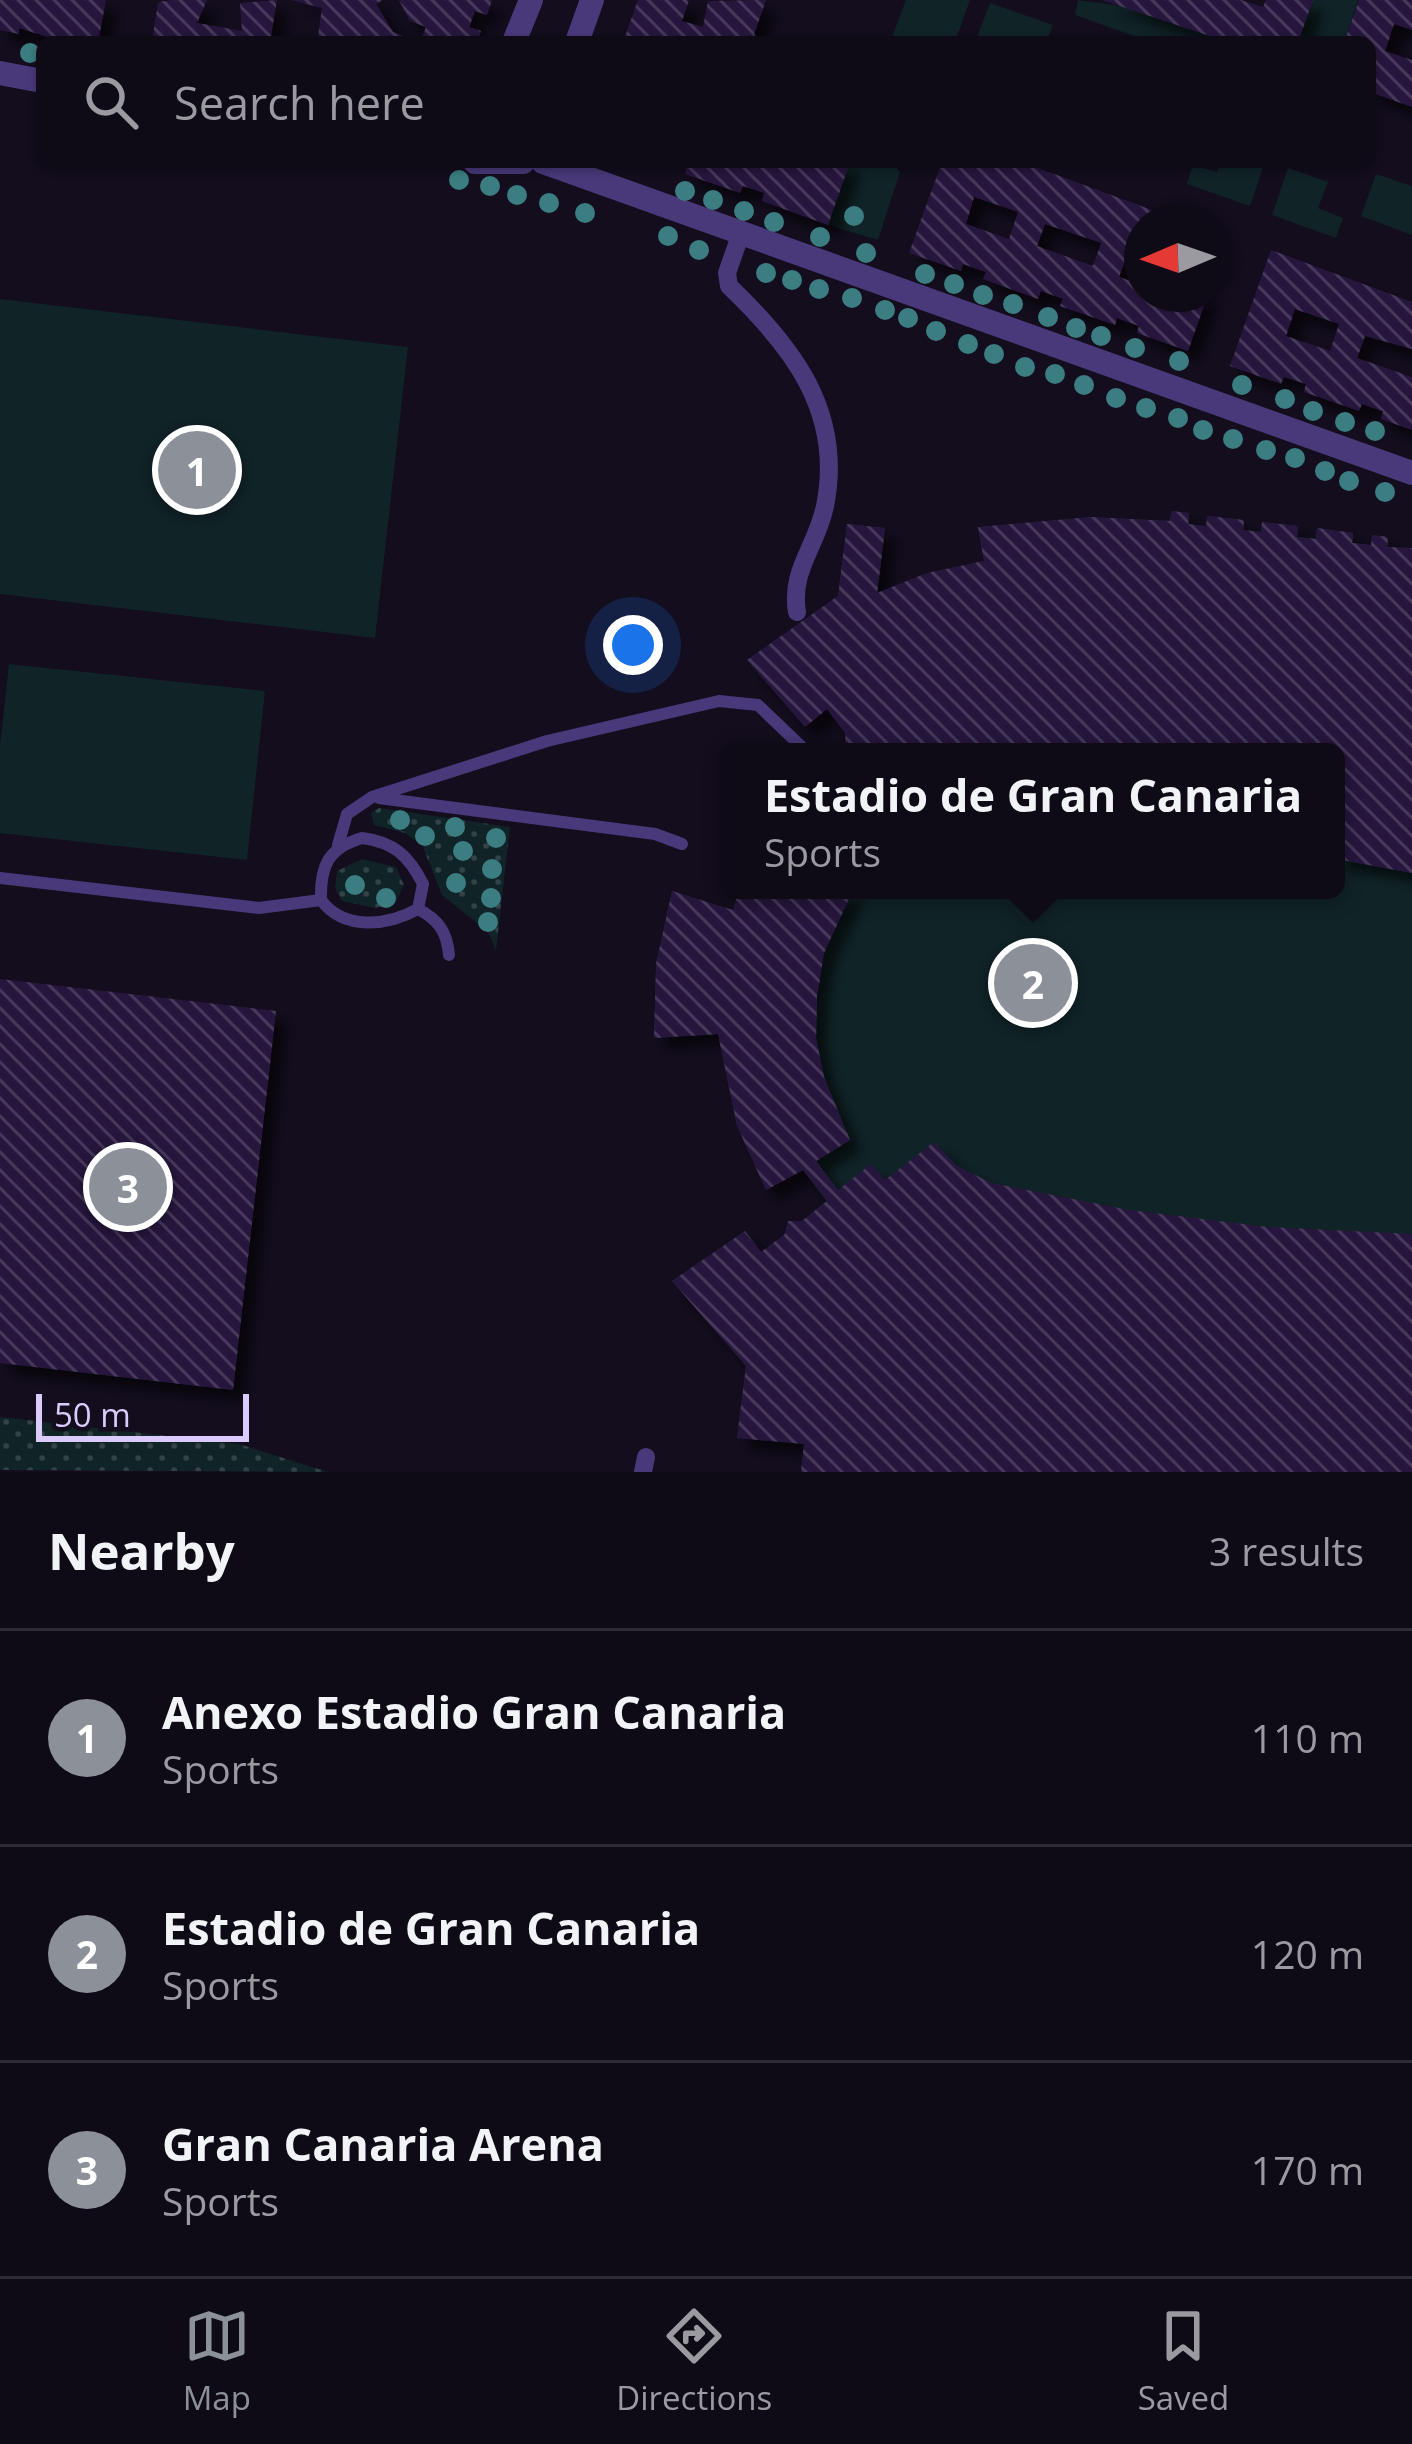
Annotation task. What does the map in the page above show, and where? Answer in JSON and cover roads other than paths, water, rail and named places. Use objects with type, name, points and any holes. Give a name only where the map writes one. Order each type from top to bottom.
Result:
[{"type":"street","points":[[516,36],[531,0]]},
{"type":"street","points":[[579,36],[592,0]]},
{"type":"street","points":[[0,73],[36,80]]},
{"type":"street","points":[[560,168],[1412,473]]},
{"type":"street","points":[[741,232],[727,273],[729,286],[787,342],[814,392],[827,448],[825,505],[796,572],[797,612]]},
{"type":"lane","points":[[418,909],[401,918],[352,922],[332,914],[321,900],[324,863],[338,845],[347,814],[372,797],[547,741],[718,700],[758,705],[798,743]]},
{"type":"lane","points":[[372,797],[655,834],[682,844]]},
{"type":"lane","points":[[338,845],[362,838],[386,842],[411,860],[423,884],[418,909]]},
{"type":"lane","points":[[0,878],[259,908],[321,900]]},
{"type":"lane","points":[[418,909],[435,918],[447,937],[449,956]]},
{"type":"place","name":"Anexo Estadio Gran Canaria","points":[[197,470]]},
{"type":"place","name":"Estadio de Gran Canaria","points":[[1033,983]]},
{"type":"place","name":"Gran Canaria Arena","points":[[128,1187]]}]
